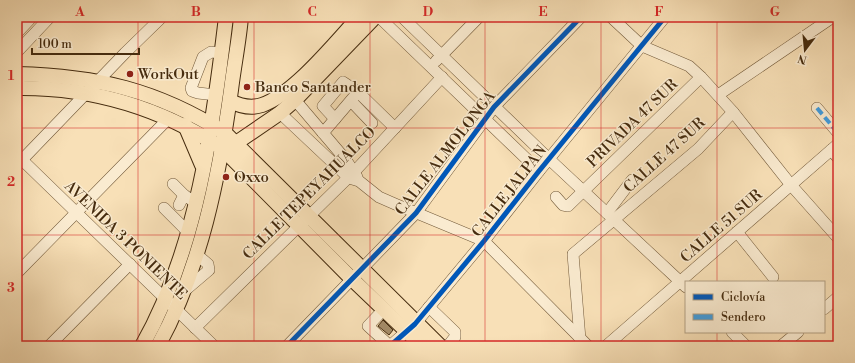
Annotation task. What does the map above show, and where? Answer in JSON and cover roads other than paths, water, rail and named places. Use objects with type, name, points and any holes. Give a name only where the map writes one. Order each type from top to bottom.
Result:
[{"type":"main road","points":[[142,346],[165,299],[188,232],[186,201],[203,167],[215,99],[226,17]]},
{"type":"main road","points":[[222,148],[236,143],[280,113],[294,94],[359,17]]},
{"type":"main road","points":[[230,101],[240,106],[261,106],[294,94],[375,17]]},
{"type":"main road","points":[[158,346],[182,294],[196,254],[213,195],[225,133],[243,20]]},
{"type":"main road","points":[[17,74],[98,80],[148,95],[187,119],[208,139],[222,148],[303,221],[357,275],[415,338]]},
{"type":"main road","points":[[17,88],[87,92],[124,102],[169,118],[187,119],[211,125],[225,133],[250,157],[303,221]]},
{"type":"main road","points":[[187,119],[215,99]]},
{"type":"main road","points":[[187,119],[203,167]]},
{"type":"main road","points":[[250,157],[261,126]]},
{"type":"main road","points":[[357,275],[384,309],[415,338],[440,346]]},
{"type":"street","points":[[17,33],[32,17]]},
{"type":"street","points":[[17,52],[50,17]]},
{"type":"street","points":[[19,160],[162,17]]},
{"type":"street","points":[[379,17],[539,171]]},
{"type":"street","points":[[402,17],[494,107],[683,284]]},
{"type":"street","points":[[431,67],[479,17]]},
{"type":"street","name":"CALLE ALMOLONGA","points":[[287,346],[416,212],[484,118],[580,17]]},
{"type":"street","points":[[611,17],[642,46],[689,66],[702,78],[733,112],[791,185],[838,238]]},
{"type":"street","name":"CALLE JALPAN","points":[[390,346],[415,338],[429,308],[665,17]]},
{"type":"street","points":[[718,95],[833,19]]},
{"type":"street","points":[[215,99],[192,91],[191,88],[204,57],[211,52],[222,52]]},
{"type":"street","name":"CALLE TEPEYAHUALCO","points":[[195,328],[303,221],[354,177],[395,128],[442,77]]},
{"type":"street","name":"PRIVADA 47 SUR","points":[[556,197],[564,205],[568,206],[702,78]]},
{"type":"street","points":[[335,119],[323,106],[324,102],[342,82],[372,123]]},
{"type":"street","points":[[294,94],[324,133],[354,177]]},
{"type":"street","points":[[324,133],[354,97]]},
{"type":"street","points":[[354,97],[395,128]]},
{"type":"street","points":[[817,108],[838,133]]},
{"type":"street","name":"CALLE 47 SUR","points":[[610,216],[698,149],[733,112]]},
{"type":"street","points":[[280,113],[354,177],[379,196],[484,242],[584,342]]},
{"type":"street","points":[[17,273],[169,118]]},
{"type":"street","name":"CALLE 51 SUR","points":[[686,281],[737,232],[791,185],[836,151]]},
{"type":"street","name":"AVENIDA 3 PONIENTE","points":[[19,160],[76,212],[214,346]]},
{"type":"street","points":[[584,342],[574,254],[610,216],[632,180]]},
{"type":"street","points":[[173,184],[186,201]]},
{"type":"street","points":[[164,208],[188,232]]},
{"type":"street","points":[[737,232],[773,277]]},
{"type":"street","points":[[49,346],[130,264]]},
{"type":"street","name":"CALLE 51 SUR","points":[[606,346],[683,284]]},
{"type":"street","points":[[825,308],[838,297]]},
{"type":"street","points":[[429,308],[455,332],[455,337],[448,346]]},
{"type":"street","points":[[384,309],[368,326],[390,346]]},
{"type":"street","points":[[733,333],[746,346]]},
{"type":"street","points":[[781,346],[797,333]]},
{"type":"place","name":"WorkOut","points":[[130,74]]},
{"type":"place","name":"Banco Santander","points":[[247,87]]},
{"type":"place","name":"Oxxo","points":[[226,177]]}]
